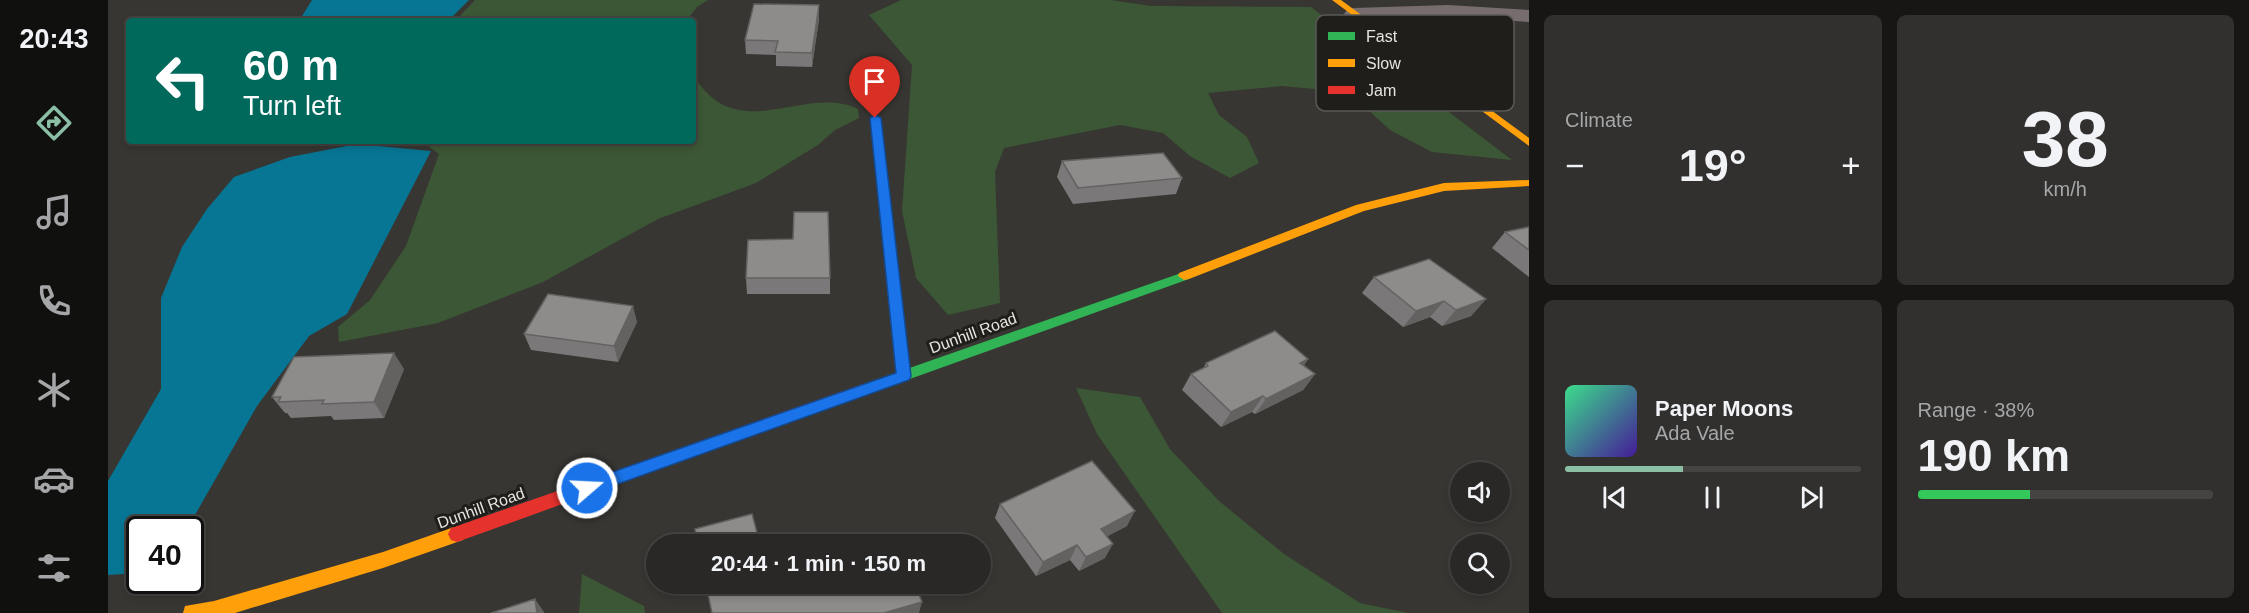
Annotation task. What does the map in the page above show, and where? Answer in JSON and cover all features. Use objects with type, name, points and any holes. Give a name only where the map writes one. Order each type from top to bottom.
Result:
[{"type":"street","points":[[1336,0],[1354,14],[1448,11],[1513,15]]},
{"type":"street","points":[[1514,15],[1529,16]]},
{"type":"street","points":[[1486,111],[1529,143]]},
{"type":"street","points":[[875,118],[903,376]]},
{"type":"street","name":"Dunhill Road","points":[[192,613],[214,610],[383,560],[1212,266],[1360,208],[1444,188],[1529,183]]},
{"type":"green space","points":[[475,0],[708,0],[697,7],[688,18],[458,18]]},
{"type":"green space","points":[[901,0],[1111,0],[1151,6],[1311,7],[1322,15],[1316,15],[1316,89],[1282,86],[1208,93],[1219,115],[1247,137],[1259,163],[1230,178],[1190,156],[1163,133],[1120,125],[1004,148],[995,172],[1000,303],[948,315],[916,278],[902,211],[912,65],[869,15]]},
{"type":"green space","points":[[696,78],[710,96],[729,107],[750,111],[815,103],[837,103],[858,109],[859,118],[835,130],[818,145],[756,183],[658,219],[543,282],[438,323],[339,342],[338,327],[370,300],[406,246],[439,154],[425,144],[696,144]]},
{"type":"green space","points":[[1369,111],[1448,111],[1512,160],[1432,152],[1390,130]]},
{"type":"green space","points":[[1076,388],[1140,397],[1170,449],[1219,501],[1284,554],[1360,603],[1408,613],[1222,613],[1097,434]]},
{"type":"green space","points":[[582,574],[644,606],[645,613],[579,613]]},
{"type":"water","points":[[312,0],[469,0],[451,18],[301,18]]},
{"type":"water","points":[[357,144],[431,151],[347,314],[309,336],[257,406],[194,516],[126,516],[126,574],[108,575],[108,481],[161,389],[161,298],[182,247],[207,209],[234,177],[290,157]]},
{"type":"building","points":[[754,4],[819,5],[812,53],[775,52],[778,41],[745,40]]},
{"type":"building","points":[[1163,153],[1182,178],[1078,188],[1062,161]]},
{"type":"building","points":[[794,212],[828,212],[830,278],[746,278],[748,240],[793,239]]},
{"type":"building","points":[[1529,227],[1529,250],[1505,232]]},
{"type":"building","points":[[1429,259],[1486,299],[1456,310],[1444,301],[1416,311],[1374,277]]},
{"type":"building","points":[[548,294],[633,306],[614,346],[524,334]]},
{"type":"building","points":[[1275,331],[1308,359],[1300,363],[1315,374],[1266,399],[1263,396],[1231,412],[1191,374],[1208,366],[1206,363]]},
{"type":"building","points":[[394,353],[374,402],[322,404],[324,400],[278,402],[281,397],[272,397],[294,357]]},
{"type":"building","points":[[1092,461],[1135,511],[1101,529],[1113,544],[1086,557],[1077,545],[1043,562],[1000,504]]},
{"type":"building","points":[[752,514],[757,534],[696,534],[695,529]]},
{"type":"building","points":[[708,594],[919,594],[922,602],[884,613],[712,613]]},
{"type":"building","points":[[535,599],[537,613],[491,613]]},
{"type":"traffic: fast","points":[[863,390],[1184,276]]},
{"type":"traffic: slow","points":[[1336,0],[1356,15]]},
{"type":"traffic: slow","points":[[1486,111],[1529,143]]},
{"type":"traffic: slow","points":[[875,118],[903,376]]},
{"type":"traffic: slow","points":[[1184,276],[1360,208],[1444,187],[1529,183]]},
{"type":"traffic: slow","points":[[192,613],[214,610],[383,560],[457,534]]},
{"type":"traffic: jam","points":[[457,534],[863,390]]},
{"type":"route","points":[[587,488],[903,376],[875,118]]}]
